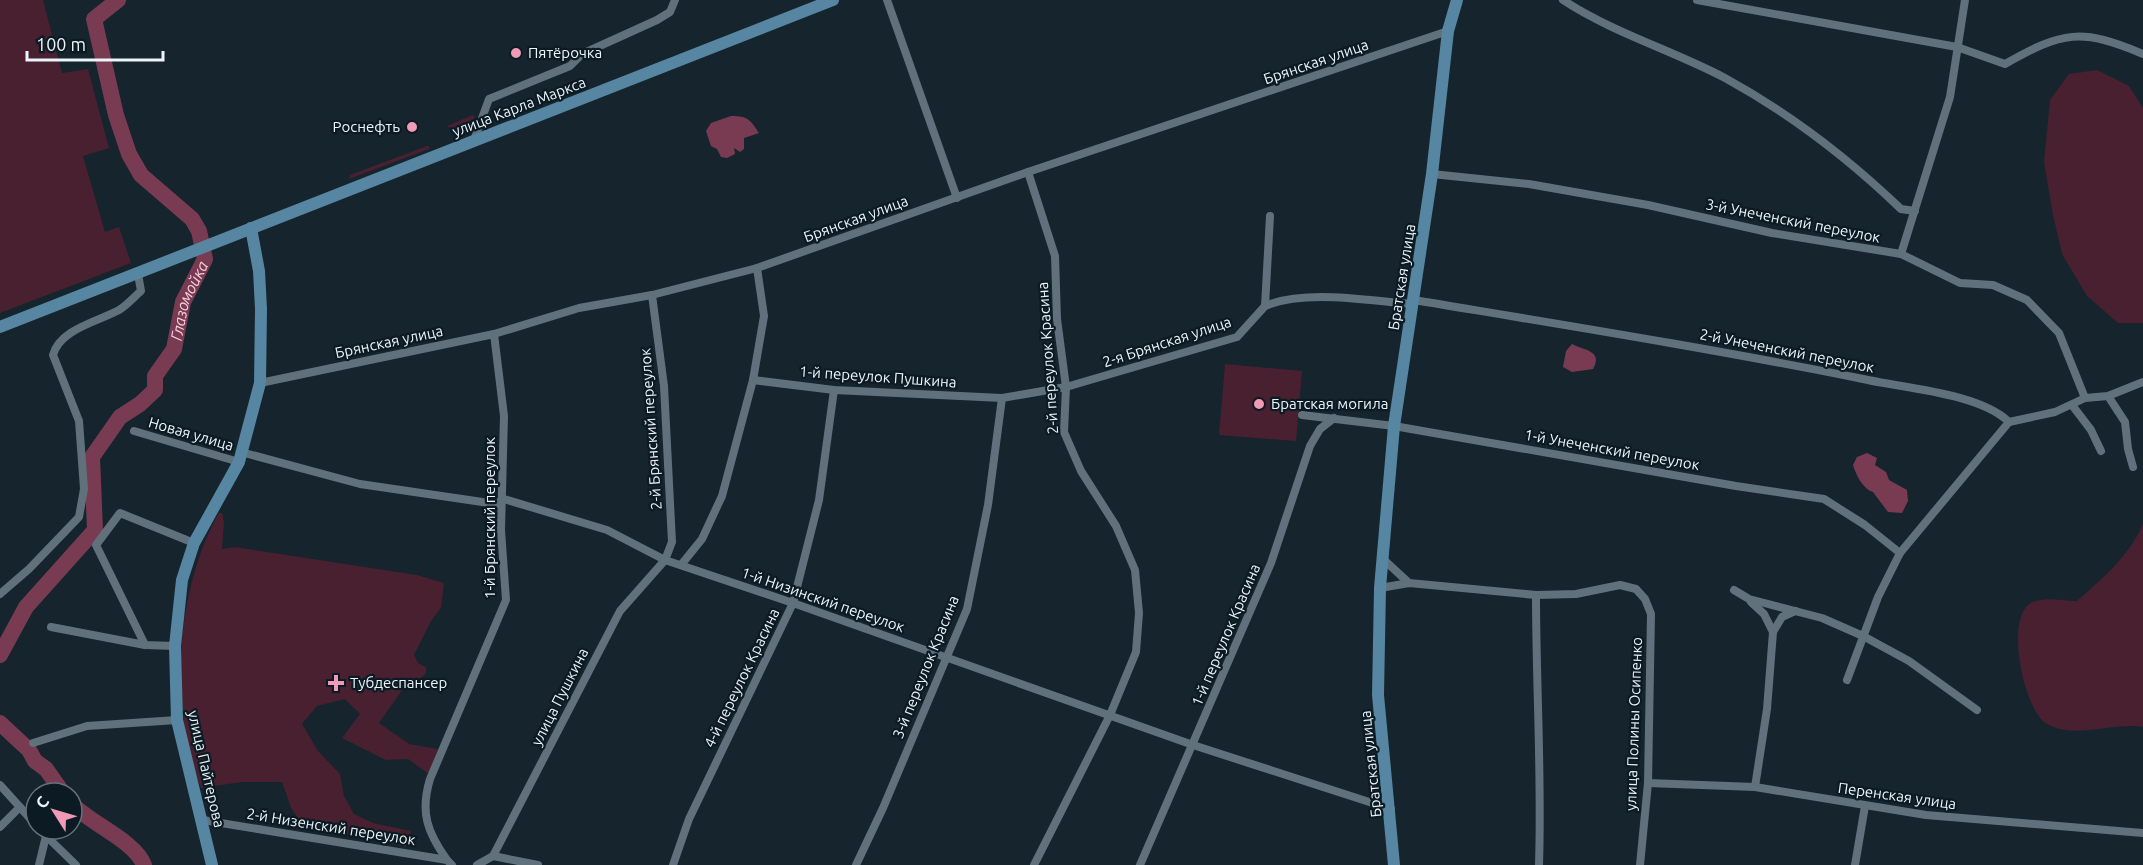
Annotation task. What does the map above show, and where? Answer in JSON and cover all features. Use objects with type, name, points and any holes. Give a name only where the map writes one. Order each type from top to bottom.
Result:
[{"type":"main road","name":"улица Карла Маркса","points":[[138,274],[173,258],[833,0]]},
{"type":"main road","name":"Братская улица","points":[[1394,865],[1391,809],[1378,695],[1380,588],[1394,426],[1432,174],[1448,31],[1457,0]]},
{"type":"main road","name":"улица Пайтерова","points":[[212,865],[203,820],[177,720],[175,646],[182,580],[194,543],[240,457],[260,383],[259,271],[250,228]]},
{"type":"main road","points":[[0,327],[138,274]]},
{"type":"street","points":[[474,140],[489,99],[570,66],[582,54],[657,20],[670,12],[675,0]]},
{"type":"street","points":[[886,0],[957,198]]},
{"type":"street","points":[[1563,0],[1614,28],[1725,78],[1832,147],[1901,209],[1915,211]]},
{"type":"street","points":[[1697,0],[1957,47],[2005,64],[2041,44],[2066,36],[2083,35],[2108,39],[2143,54]]},
{"type":"street","points":[[1901,254],[1950,97],[1965,0]]},
{"type":"street","name":"Брянская улица","points":[[260,383],[494,334],[579,308],[652,295],[757,268],[1028,172],[1448,31]]},
{"type":"street","name":"2-й переулок Красина","points":[[1028,172],[1056,256],[1057,320],[1066,387],[1064,432],[1081,471],[1116,526],[1135,570],[1139,613],[1136,652],[1110,715],[1034,865]]},
{"type":"street","name":"3-й Унеченский переулок","points":[[1432,174],[1529,184],[1648,205],[1772,233],[1901,254],[1960,283],[1993,285],[2027,300],[2059,333],[2085,398]]},
{"type":"street","points":[[1270,216],[1265,306],[1279,300],[1308,298],[1413,302]]},
{"type":"street","points":[[681,565],[702,539],[722,496],[753,380],[764,316],[757,268]]},
{"type":"street","points":[[0,594],[29,569],[79,517],[84,489],[79,421],[53,355],[56,345],[64,337],[122,309],[141,291],[138,274]]},
{"type":"street","name":"2-й Брянский переулок","points":[[652,295],[664,386],[670,474],[672,542],[665,560]]},
{"type":"street","name":"2-й Унеченский переулок","points":[[1413,302],[1754,357],[1964,400],[2000,413],[2009,422]]},
{"type":"street","name":"2-я Брянская улица","points":[[1002,398],[1066,387],[1237,337],[1265,306]]},
{"type":"street","name":"1-й Брянский переулок","points":[[450,862],[433,840],[423,801],[430,779],[506,600],[501,530],[504,499],[504,416],[494,334]]},
{"type":"street","name":"1-й переулок Пушкина","points":[[753,380],[834,390],[1002,398]]},
{"type":"street","points":[[1847,680],[1878,597],[1899,553],[2009,422],[2072,405],[2085,398],[2108,396],[2143,382]]},
{"type":"street","name":"4-й переулок Красина","points":[[673,865],[688,819],[793,603],[819,500],[834,390]]},
{"type":"street","points":[[2108,396],[2125,422],[2133,467]]},
{"type":"street","name":"3-й переулок Красина","points":[[855,865],[883,808],[967,609],[988,505],[1002,398]]},
{"type":"street","points":[[2072,405],[2091,430],[2102,451]]},
{"type":"street","name":"1-й Унеченский переулок","points":[[1302,415],[1394,426],[1736,486],[1824,499],[1865,525],[1899,553]]},
{"type":"street","name":"1-й переулок Красина","points":[[1140,865],[1271,563],[1310,446],[1320,429],[1334,418]]},
{"type":"street","name":"Новая улица","points":[[134,431],[240,457]]},
{"type":"street","name":"1-й Низинский переулок","points":[[240,457],[360,484],[496,504],[504,499],[607,530],[665,560],[1193,745],[1391,809]]},
{"type":"street","points":[[145,645],[96,545],[120,513],[194,543]]},
{"type":"street","points":[[1383,559],[1409,583]]},
{"type":"street","name":"улица Пушкина","points":[[493,856],[620,611],[665,560]]},
{"type":"street","points":[[1380,588],[1409,583],[1536,595],[1536,690],[1541,790],[1539,865]]},
{"type":"street","name":"улица Полины Осипенко","points":[[1536,595],[1576,594],[1620,585],[1636,589],[1646,599],[1651,614],[1648,783],[1640,865]]},
{"type":"street","points":[[1734,590],[1749,599],[1764,614],[1773,632]]},
{"type":"street","points":[[1749,599],[1822,618],[1863,636],[1909,661],[1977,710]]},
{"type":"street","points":[[1755,787],[1767,709],[1773,632],[1782,617],[1795,611]]},
{"type":"street","points":[[51,627],[145,645],[175,646]]},
{"type":"street","points":[[33,743],[87,726],[177,720]]},
{"type":"street","name":"Перенская улица","points":[[1648,783],[1755,787],[1926,815],[2143,833]]},
{"type":"street","points":[[0,785],[24,812]]},
{"type":"street","points":[[1855,865],[1865,806]]},
{"type":"street","points":[[0,827],[20,807]]},
{"type":"street","name":"2-й Низенский переулок","points":[[203,820],[450,862]]},
{"type":"street","points":[[39,865],[42,841]]},
{"type":"street","points":[[51,841],[76,865]]},
{"type":"street","points":[[477,865],[493,856],[538,865]]},
{"type":"shaded area","points":[[0,0],[43,0],[62,73],[88,69],[109,148],[83,156],[105,232],[119,227],[131,263],[0,313]]},
{"type":"shaded area","points":[[2097,70],[2129,86],[2143,108],[2143,323],[2118,323],[2087,296],[2062,254],[2053,215],[2044,162],[2050,100],[2069,74]]},
{"type":"shaded area","points":[[473,115],[475,118],[464,133],[447,126]]},
{"type":"shaded area","points":[[731,116],[748,120],[759,133],[744,138],[744,149],[740,152],[734,148],[735,154],[727,158],[721,157],[717,149],[711,146],[706,131],[711,123]]},
{"type":"shaded area","points":[[427,146],[430,147],[429,149],[349,179],[350,175]]},
{"type":"shaded area","points":[[1572,344],[1594,354],[1596,363],[1593,369],[1572,372],[1563,367],[1566,351]]},
{"type":"shaded area","points":[[1225,364],[1302,371],[1296,441],[1219,435]]},
{"type":"shaded area","points":[[1867,453],[1877,458],[1875,465],[1886,472],[1889,480],[1907,490],[1908,501],[1902,513],[1888,512],[1858,477],[1853,465],[1857,457]]},
{"type":"shaded area","name":"Тубдеспансер","points":[[219,513],[222,513],[224,522],[222,549],[235,547],[417,575],[444,583],[441,608],[431,621],[414,655],[418,663],[426,667],[426,673],[420,679],[410,679],[379,723],[409,744],[438,749],[430,775],[408,759],[386,760],[342,738],[360,714],[345,699],[317,706],[302,724],[318,751],[340,774],[344,796],[354,814],[373,823],[411,831],[406,847],[302,824],[291,808],[282,782],[242,782],[201,788],[191,757],[184,722],[181,686],[182,649],[193,576]]},
{"type":"shaded area","points":[[2143,524],[2143,727],[2082,731],[2058,729],[2047,724],[2039,716],[2025,686],[2018,648],[2018,630],[2022,615],[2028,605],[2039,600],[2077,601],[2123,556]]},
{"type":"waterway","name":"Глазомойка","points":[[0,655],[26,607],[95,530],[92,457],[120,417],[140,404],[155,390],[155,376],[174,349],[183,302],[205,259],[199,231],[192,219],[141,175],[129,154],[116,115],[94,19],[118,0]]},
{"type":"waterway","name":"Глазомойка","points":[[0,723],[29,750],[35,761],[46,769],[54,781]]},
{"type":"waterway","name":"Глазомойка","points":[[84,814],[132,848],[144,865]]},
{"type":"place","name":"Пятёрочка","points":[[516,53]]},
{"type":"place","name":"Роснефть","points":[[412,127]]},
{"type":"place","name":"Братская могила","points":[[1259,404]]},
{"type":"place","name":"Тубдеспансер","points":[[336,683]]}]
